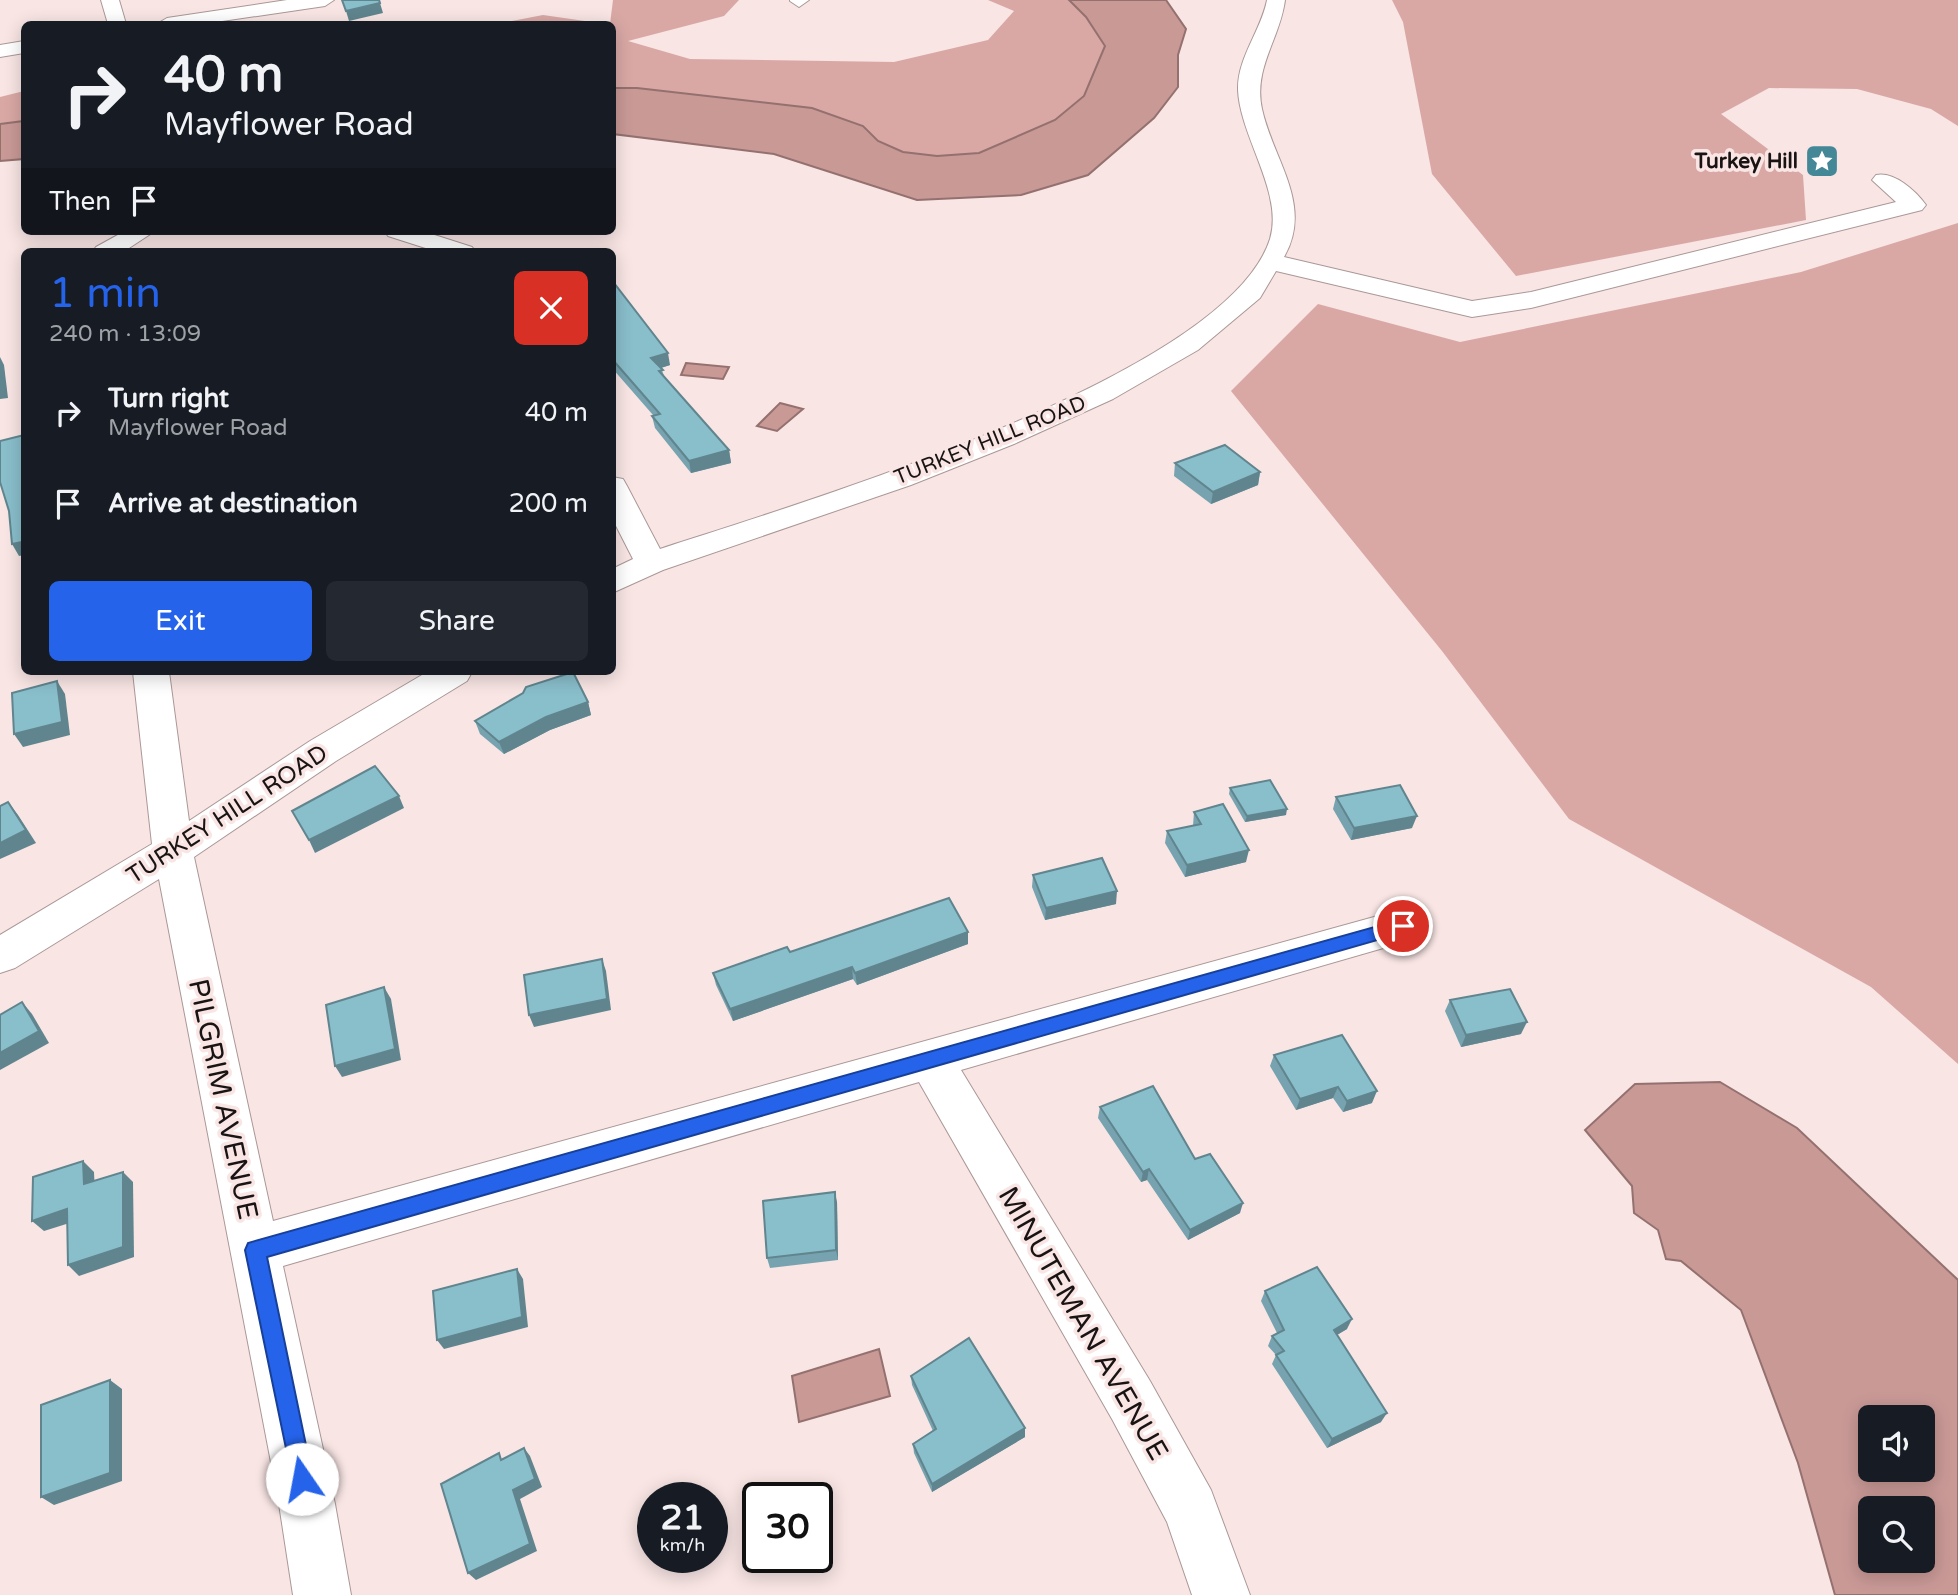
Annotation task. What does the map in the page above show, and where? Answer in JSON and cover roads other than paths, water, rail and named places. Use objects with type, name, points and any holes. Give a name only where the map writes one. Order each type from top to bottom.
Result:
[{"type":"street","points":[[110,0],[116,21]]},
{"type":"street","points":[[187,21],[325,0]]},
{"type":"street","name":"TURKEY HILL ROAD","points":[[616,580],[651,563],[942,462],[1089,401],[1150,368],[1203,333],[1248,294],[1272,262],[1282,238],[1283,214],[1255,128],[1249,90],[1250,73],[1271,26],[1276,0]]},
{"type":"street","points":[[0,51],[21,48]]},
{"type":"street","points":[[1272,262],[1472,309],[1531,300],[1914,205],[1884,180]]},
{"type":"street","points":[[112,248],[136,235]]},
{"type":"street","points":[[410,235],[450,248]]},
{"type":"street","points":[[616,494],[651,563]]},
{"type":"street","name":"PILGRIM AVENUE","points":[[151,675],[173,851],[307,1504],[322,1595]]},
{"type":"street","name":"TURKEY HILL ROAD","points":[[0,956],[173,851],[323,751],[449,675]]},
{"type":"street","points":[[255,1250],[1403,926]]},
{"type":"street","name":"MINUTEMAN AVENUE","points":[[930,1060],[1131,1400],[1191,1510],[1221,1595]]},
{"type":"place","name":"Turkey Hill","points":[[1822,161]]}]
